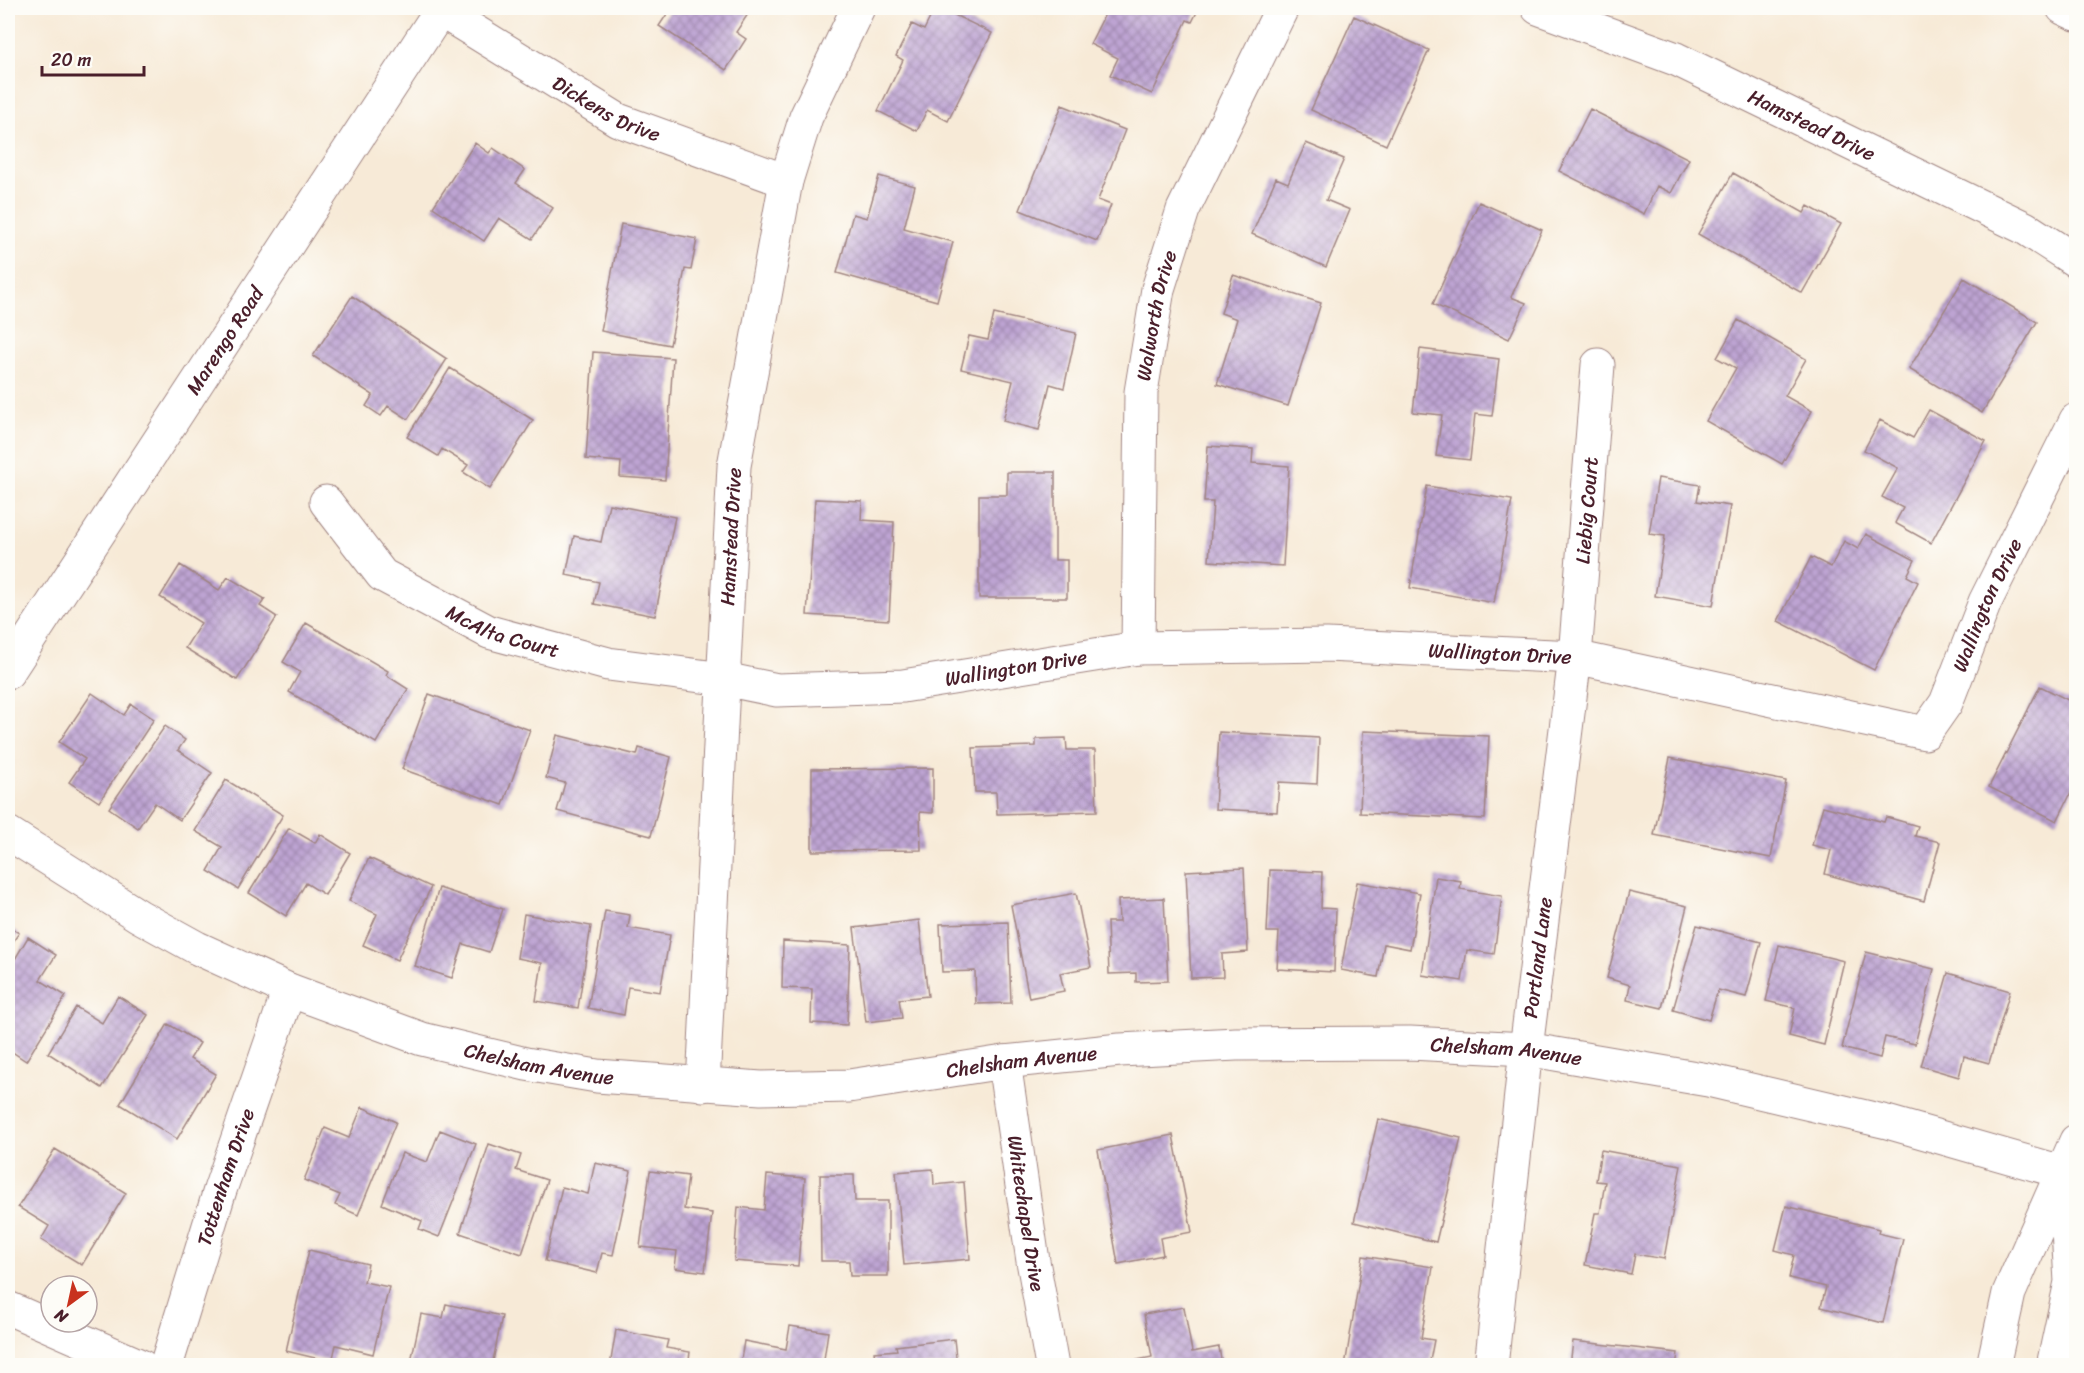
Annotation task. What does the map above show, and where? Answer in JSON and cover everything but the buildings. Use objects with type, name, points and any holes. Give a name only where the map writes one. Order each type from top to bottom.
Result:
[{"type":"street","name":"Hamstead Drive","points":[[703,1085],[734,466],[786,181],[806,117],[858,8]]},
{"type":"street","name":"Walworth Drive","points":[[1137,648],[1141,392],[1158,289],[1183,210],[1282,8]]},
{"type":"street","name":"Hamstead Drive","points":[[1538,8],[1676,59],[2025,228],[2076,261]]},
{"type":"street","points":[[2063,8],[2076,14]]},
{"type":"street","name":"Dickens Drive","points":[[441,9],[618,120],[786,181]]},
{"type":"street","name":"Marengo Road","points":[[8,672],[441,9]]},
{"type":"street","name":"Liebig Court","points":[[1575,657],[1598,365]]},
{"type":"street","name":"Wallington Drive","points":[[724,679],[777,690],[903,686],[1137,648],[1327,645],[1575,657],[1925,733],[1946,703],[1985,602],[2076,420]]},
{"type":"street","name":"McAlta Court","points":[[326,502],[382,575],[489,632],[608,664],[724,679]]},
{"type":"street","name":"Portland Lane","points":[[1491,1365],[1526,1049],[1575,657]]},
{"type":"street","name":"Chelsham Avenue","points":[[8,833],[139,916],[197,948],[289,990],[422,1039],[526,1064],[597,1076],[761,1088],[849,1086],[1004,1062],[1120,1050],[1236,1044],[1410,1043],[1526,1049],[1719,1083],[1887,1122],[2071,1174]]},
{"type":"street","name":"Tottenham Drive","points":[[166,1365],[220,1190],[289,990]]},
{"type":"street","name":"Whitechapel Drive","points":[[1004,1062],[1033,1261],[1052,1365]]},
{"type":"street","points":[[2053,1365],[2071,1282],[2071,1174],[2076,1142]]},
{"type":"street","points":[[1993,1365],[2009,1293],[2071,1174]]},
{"type":"street","points":[[8,1308],[141,1365]]}]
